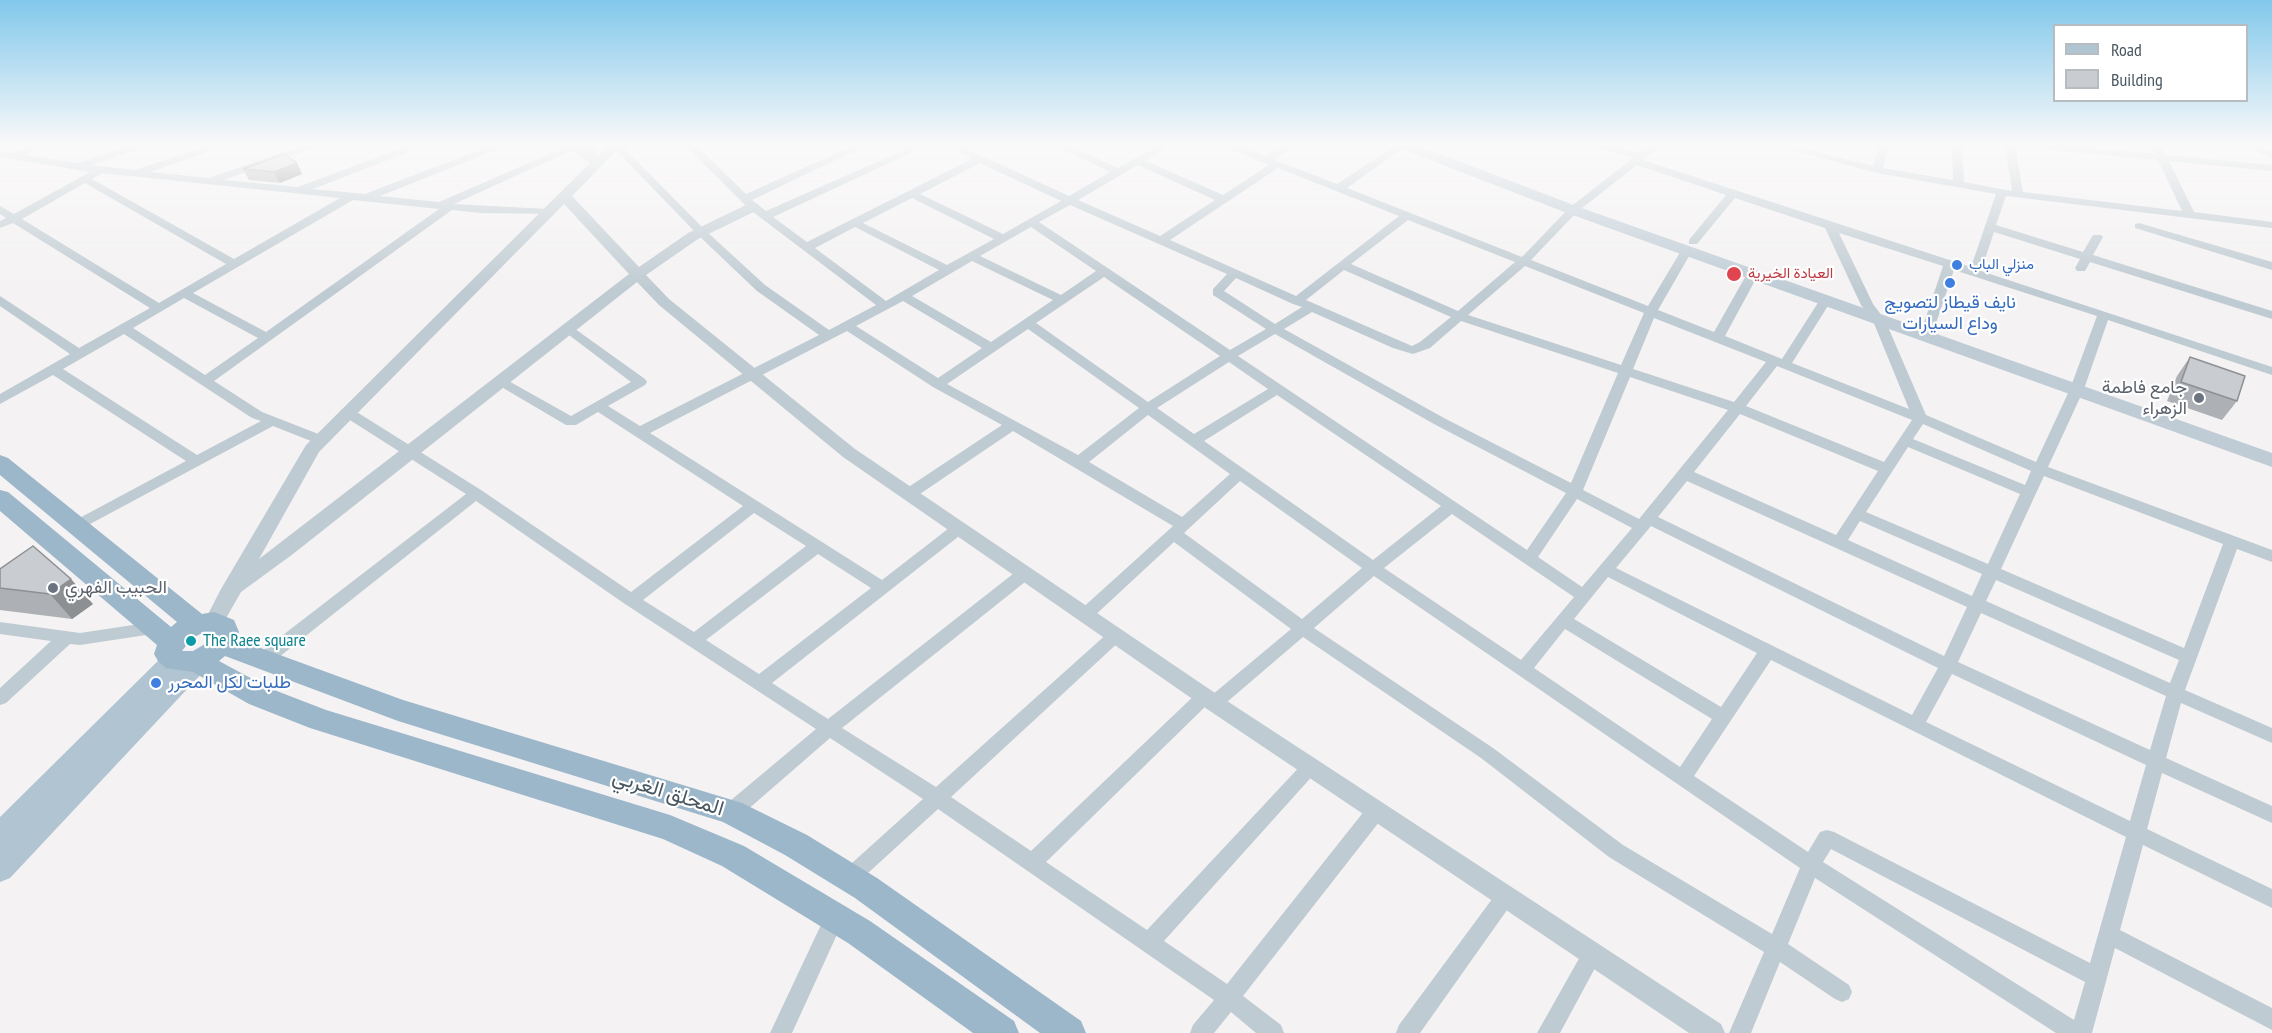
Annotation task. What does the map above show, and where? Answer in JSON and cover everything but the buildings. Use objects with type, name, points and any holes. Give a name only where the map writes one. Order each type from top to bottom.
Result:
[{"type":"highway","name":"المحلق الغربي","points":[[0,463],[211,630],[263,660],[398,710],[731,812],[796,845],[849,878],[1069,1033]]},
{"type":"highway","name":"المحلق الغربي","points":[[0,498],[174,648],[259,696],[320,720],[670,828],[733,856],[835,917],[998,1032]]},
{"type":"highway","points":[[174,648],[182,632],[211,630]]},
{"type":"main road","points":[[1543,194],[1689,247],[1929,326],[2272,460]]},
{"type":"main road","points":[[1547,194],[1578,207]]},
{"type":"main road","points":[[1689,247],[1752,275],[1879,320],[2272,448]]},
{"type":"main road","points":[[0,836],[174,648]]},
{"type":"main road","points":[[0,869],[174,648]]},
{"type":"street","points":[[0,225],[58,194]]},
{"type":"street","points":[[112,194],[234,264]]},
{"type":"street","points":[[326,194],[444,206],[549,212]]},
{"type":"street","points":[[366,198],[375,194]]},
{"type":"street","points":[[206,381],[444,206],[469,194]]},
{"type":"street","points":[[211,630],[231,589],[312,449],[567,194]]},
{"type":"street","points":[[664,194],[762,288],[829,336]]},
{"type":"street","points":[[741,194],[754,208],[885,306]]},
{"type":"street","points":[[754,208],[778,194]]},
{"type":"street","points":[[231,589],[286,549],[638,274],[701,232],[791,194]]},
{"type":"street","points":[[807,247],[912,194]]},
{"type":"street","points":[[912,194],[1002,238]]},
{"type":"street","points":[[1056,194],[1413,350],[1425,345],[1524,261],[1594,194]]},
{"type":"street","points":[[638,433],[885,306],[1078,194]]},
{"type":"street","points":[[1211,194],[1224,200]]},
{"type":"street","points":[[1161,241],[1231,194]]},
{"type":"street","points":[[1355,194],[1718,337],[2040,469],[2272,556]]},
{"type":"street","points":[[1529,558],[1575,491],[1652,311],[1689,247],[1732,194]]},
{"type":"street","points":[[1733,194],[1976,272],[2272,371]]},
{"type":"street","points":[[1976,272],[2001,194]]},
{"type":"street","points":[[2014,194],[2272,225]]},
{"type":"street","points":[[2180,194],[2191,217]]},
{"type":"street","points":[[0,400],[350,197]]},
{"type":"street","points":[[565,197],[664,302],[849,453],[1209,700],[1712,1033]]},
{"type":"street","points":[[0,210],[159,308]]},
{"type":"street","points":[[1297,301],[1407,215]]},
{"type":"street","points":[[1030,222],[1583,595]]},
{"type":"street","points":[[855,223],[947,270]]},
{"type":"street","points":[[1830,226],[1868,305],[1879,320],[1920,418]]},
{"type":"street","points":[[2139,226],[2272,266]]},
{"type":"street","points":[[1990,227],[2083,262],[2272,315]]},
{"type":"street","points":[[2083,262],[2097,237]]},
{"type":"street","points":[[970,256],[1062,300]]},
{"type":"street","points":[[1929,326],[1950,264]]},
{"type":"street","points":[[1343,265],[1459,316],[1737,408],[1887,469]]},
{"type":"street","points":[[938,384],[1104,272]]},
{"type":"street","points":[[1234,273],[1217,292],[1276,330],[1439,421],[1575,491],[2272,815]]},
{"type":"street","points":[[1718,337],[1752,275]]},
{"type":"street","points":[[184,293],[267,338]]},
{"type":"street","points":[[903,296],[992,348]]},
{"type":"street","points":[[0,300],[80,354]]},
{"type":"street","points":[[1523,669],[1737,408],[1780,362],[1825,301]]},
{"type":"street","points":[[1078,462],[1148,408],[1229,356],[1312,307]]},
{"type":"street","points":[[1916,725],[1948,665],[2079,385],[2104,314]]},
{"type":"street","points":[[1028,323],[1373,568],[1812,865],[2075,1033]]},
{"type":"street","points":[[848,326],[938,384],[1078,462],[1178,529],[1303,629],[1487,753],[1616,850],[1776,948],[1842,992]]},
{"type":"street","points":[[124,328],[258,415],[321,440]]},
{"type":"street","points":[[500,381],[571,422],[640,382],[567,329]]},
{"type":"street","points":[[53,369],[197,462]]},
{"type":"street","points":[[1194,441],[1277,389]]},
{"type":"street","points":[[598,406],[883,588]]},
{"type":"street","points":[[347,412],[411,451],[631,600],[937,798],[1228,997],[1273,1033]]},
{"type":"street","points":[[1839,543],[1920,418]]},
{"type":"street","points":[[77,526],[272,421]]},
{"type":"street","points":[[909,494],[1012,425]]},
{"type":"street","points":[[1905,441],[2029,492]]},
{"type":"street","points":[[1085,615],[1240,474]]},
{"type":"street","points":[[1685,474],[2272,736]]},
{"type":"street","points":[[263,660],[476,494]]},
{"type":"street","points":[[631,600],[753,506]]},
{"type":"street","points":[[1032,863],[1209,700],[1303,629],[1373,568],[1450,507]]},
{"type":"street","points":[[1858,514],[2190,658]]},
{"type":"street","points":[[760,683],[958,529]]},
{"type":"street","points":[[2081,1033],[2175,693],[2232,541]]},
{"type":"street","points":[[694,641],[817,546]]},
{"type":"street","points":[[1605,569],[1916,725],[2272,899]]},
{"type":"street","points":[[731,812],[828,729],[1024,574]]},
{"type":"street","points":[[1563,620],[1723,717]]},
{"type":"street","points":[[0,627],[80,639],[174,648]]},
{"type":"street","points":[[849,878],[1115,636]]},
{"type":"street","points":[[0,698],[67,637]]},
{"type":"street","points":[[1683,778],[1768,650]]},
{"type":"street","points":[[1149,943],[1310,767]]},
{"type":"street","points":[[1201,1033],[1376,811]]},
{"type":"street","points":[[1740,1033],[1812,865],[1827,838],[2096,977]]},
{"type":"street","points":[[1407,1033],[1505,897]]},
{"type":"street","points":[[781,1033],[835,917]]},
{"type":"street","points":[[2108,934],[2272,1019]]},
{"type":"street","points":[[1548,1033],[1592,955]]},
{"type":"place","name":"منزلي الباب","points":[[1957,265]]},
{"type":"place","name":"العيادة الخيرية","points":[[1734,274]]},
{"type":"place","name":"نايف قيطاز لتصويج وداع السيارات","points":[[1950,283]]},
{"type":"place","name":"جامع فاطمة الزهراء","points":[[2199,398]]},
{"type":"place","name":"الحبيب الفهري","points":[[53,588]]},
{"type":"place","name":"The Raee square","points":[[191,641]]},
{"type":"place","name":"طلبات لكل المحرر","points":[[156,683]]}]
